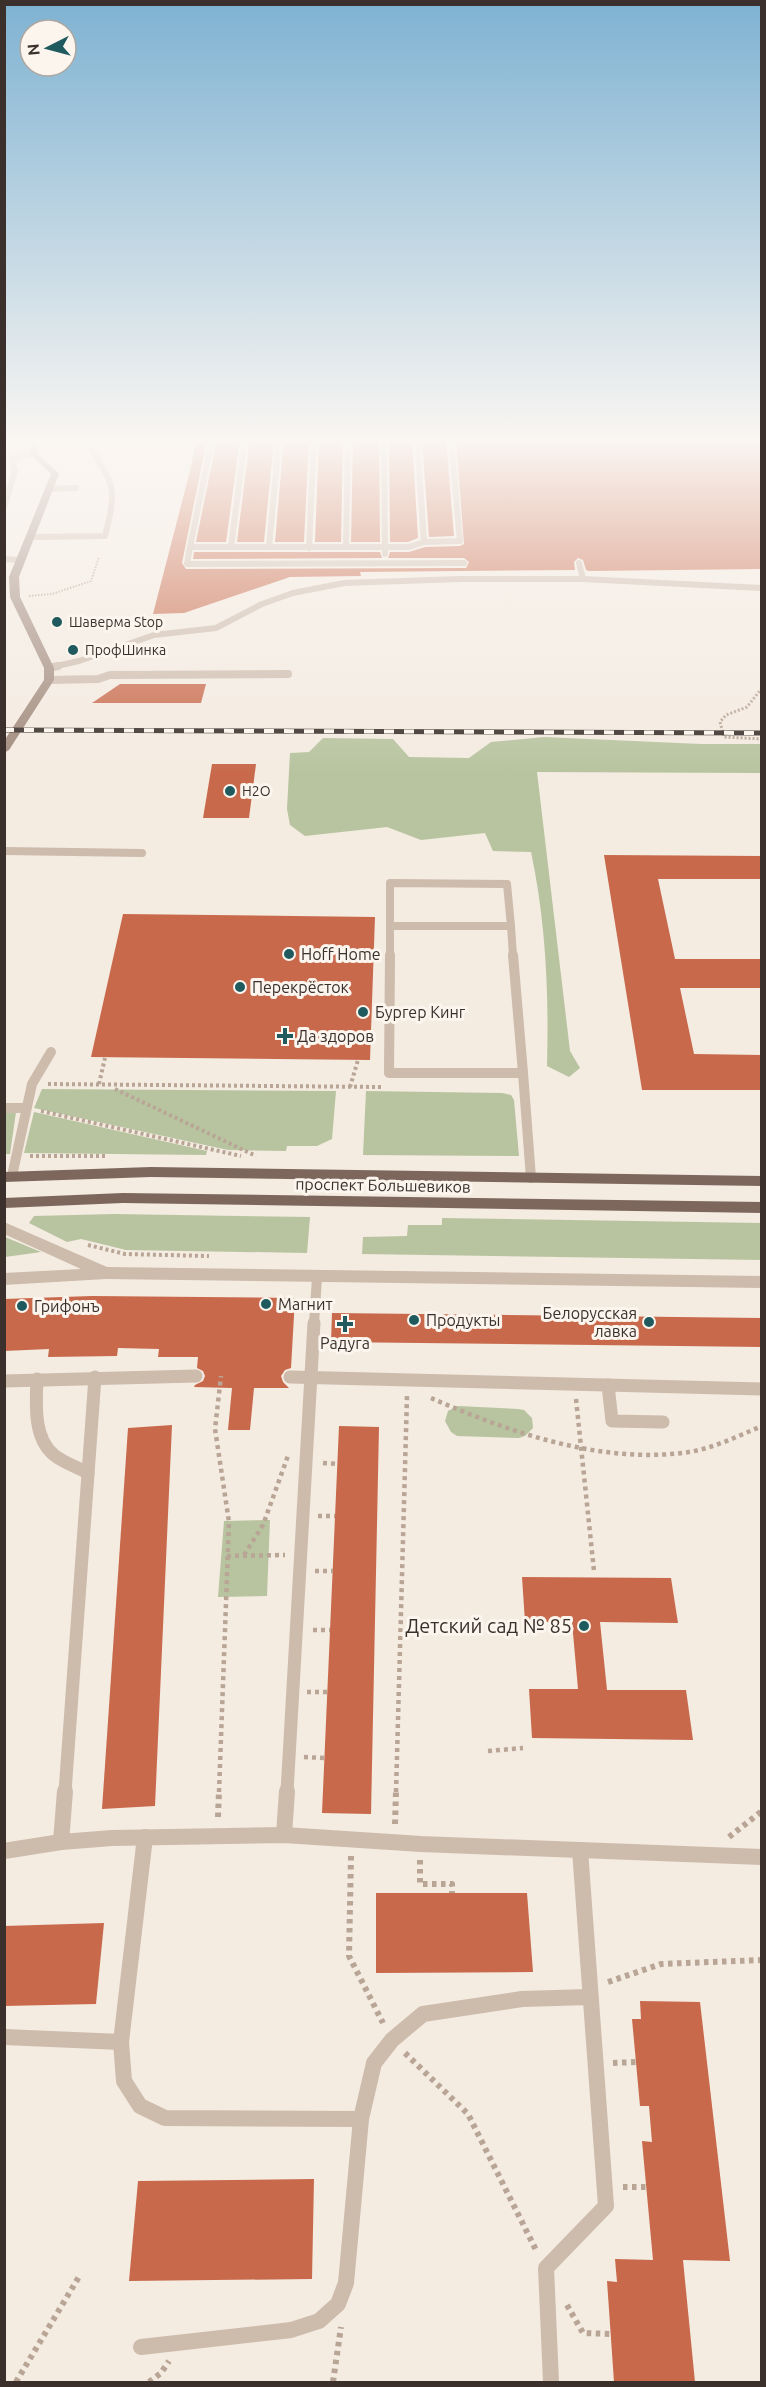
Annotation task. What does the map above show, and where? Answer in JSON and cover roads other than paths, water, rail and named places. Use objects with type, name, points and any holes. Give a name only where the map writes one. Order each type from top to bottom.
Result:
[{"type":"main road","name":"проспект Большевиков","points":[[8,1176],[161,1172],[762,1180]]},
{"type":"main road","name":"проспект Большевиков","points":[[4,1203],[123,1198],[762,1209]]},
{"type":"street","points":[[4,750],[49,680],[49,668],[10,596],[24,550]]},
{"type":"street","points":[[4,1227],[106,1273]]},
{"type":"street","points":[[4,1278],[106,1273],[762,1282]]},
{"type":"lane","points":[[189,550],[187,564],[464,562]]},
{"type":"lane","points":[[384,550],[385,563]]},
{"type":"lane","points":[[4,559],[20,560]]},
{"type":"lane","points":[[579,563],[583,579]]},
{"type":"lane","points":[[49,668],[79,661],[154,635],[216,628],[262,604],[293,593],[327,585],[378,580],[583,579],[762,588]]},
{"type":"lane","points":[[49,680],[98,679],[110,675],[288,674]]},
{"type":"lane","points":[[4,851],[142,853]]},
{"type":"lane","points":[[523,1073],[389,1073],[390,883],[507,884],[511,926],[523,1073],[531,1178]]},
{"type":"lane","points":[[390,926],[511,926]]},
{"type":"lane","points":[[8,1176],[32,1084],[51,1052]]},
{"type":"lane","points":[[4,1108],[25,1108]]},
{"type":"lane","points":[[284,1835],[317,1277]]},
{"type":"lane","points":[[4,1381],[196,1376]]},
{"type":"lane","points":[[61,1842],[95,1377]]},
{"type":"lane","points":[[290,1377],[762,1389]]},
{"type":"lane","points":[[37,1379],[36,1398],[41,1434],[45,1445],[53,1454],[88,1473]]},
{"type":"lane","points":[[608,1385],[612,1421],[663,1422]]},
{"type":"lane","points":[[4,1851],[61,1842],[145,1837],[284,1835],[394,1842],[762,1857]]},
{"type":"lane","points":[[145,1837],[121,2043],[124,2081],[140,2106],[165,2118],[361,2119]]},
{"type":"lane","points":[[551,2382],[546,2268],[606,2206],[589,1998],[580,1850]]},
{"type":"lane","points":[[141,2348],[291,2330],[319,2321],[338,2304],[346,2283],[361,2119],[374,2063],[392,2040],[423,2014],[522,1999],[589,1998]]},
{"type":"lane","points":[[4,2037],[121,2043]]},
{"type":"railway","points":[[4,730],[762,733]]},
{"type":"place","name":"Шаверма Stop","points":[[57,622]]},
{"type":"place","name":"ПрофШинка","points":[[73,650]]},
{"type":"place","name":"H2O","points":[[230,791]]},
{"type":"place","name":"Hoff Home","points":[[289,954]]},
{"type":"place","name":"Перекрёсток","points":[[240,987]]},
{"type":"place","name":"Бургер Кинг","points":[[363,1012]]},
{"type":"place","name":"Да здоров","points":[[285,1036]]},
{"type":"place","name":"Магнит","points":[[266,1304]]},
{"type":"place","name":"Грифонъ","points":[[22,1306]]},
{"type":"place","name":"Продукты","points":[[414,1320]]},
{"type":"place","name":"Белорусская лавка","points":[[649,1322]]},
{"type":"place","name":"Радуга","points":[[345,1324]]},
{"type":"place","name":"Детский сад № 85","points":[[584,1626]]}]
